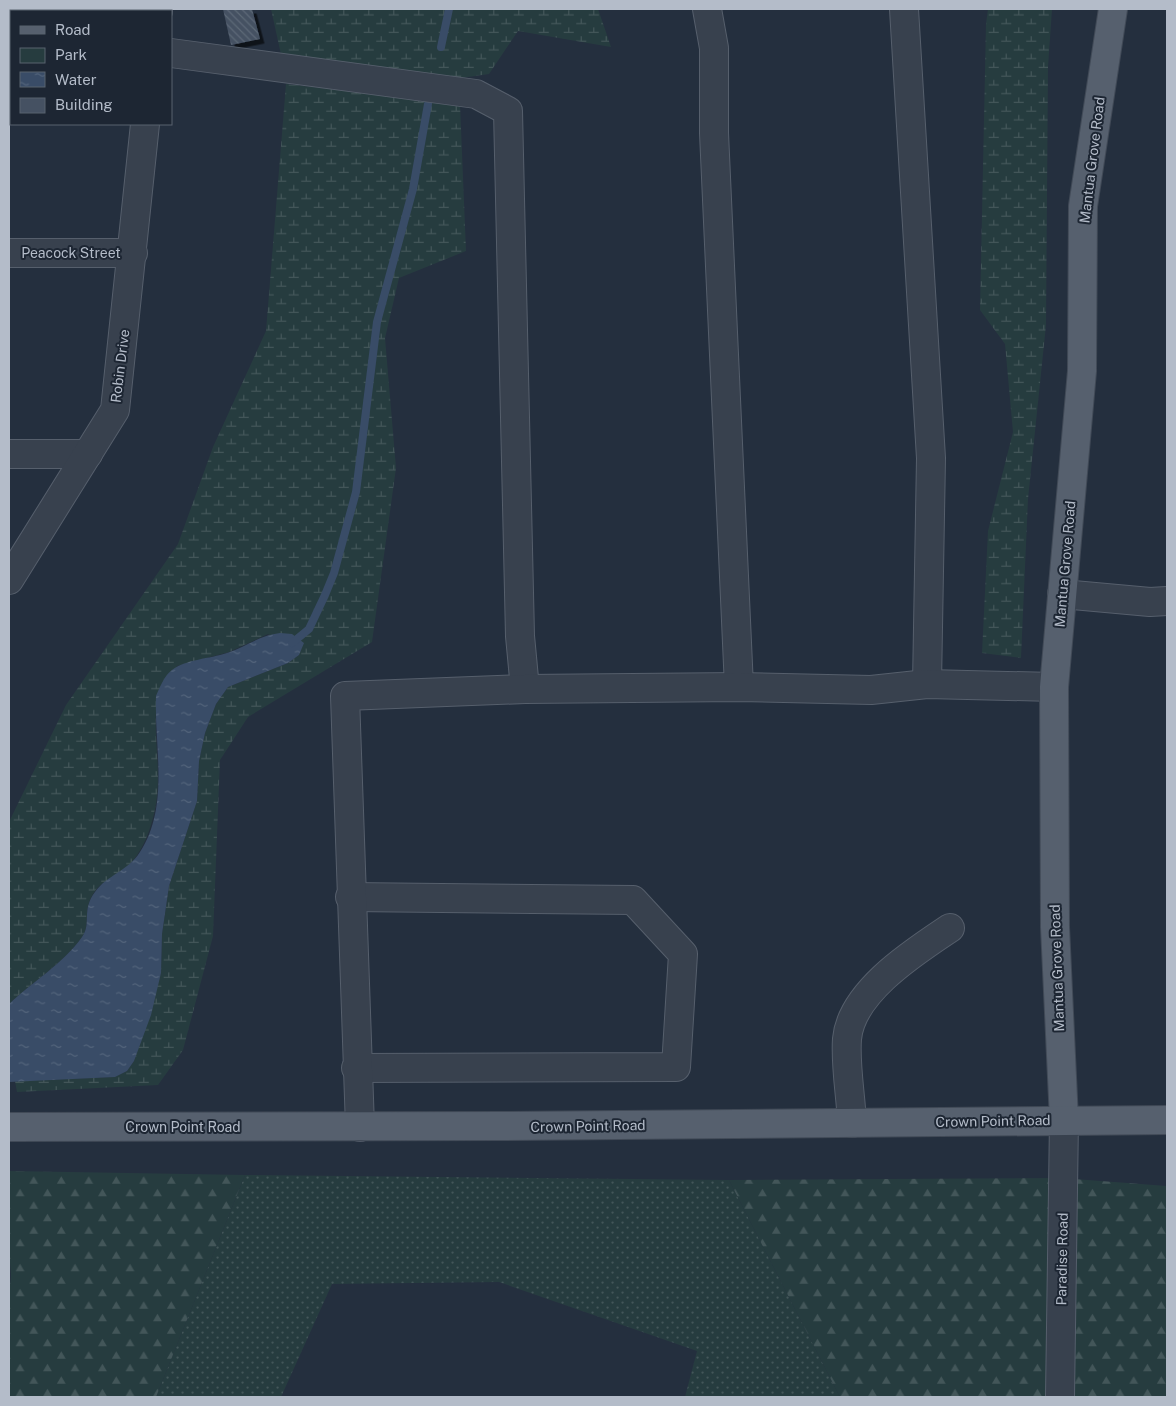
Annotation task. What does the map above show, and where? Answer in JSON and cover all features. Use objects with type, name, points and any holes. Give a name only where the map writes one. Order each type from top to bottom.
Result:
[{"type":"main road","name":"Mantua Grove Road","points":[[1064,1120],[1054,927],[1054,687],[1082,370],[1083,206],[1112,9]]},
{"type":"main road","name":"Crown Point Road","points":[[9,1127],[360,1127],[1167,1120]]},
{"type":"street","points":[[707,9],[714,48],[714,143],[738,687]]},
{"type":"street","points":[[904,9],[931,458],[926,684]]},
{"type":"street","points":[[172,53],[476,94],[508,111],[520,636],[525,689]]},
{"type":"street","name":"Robin Drive","points":[[9,580],[115,410],[133,253],[145,125]]},
{"type":"street","name":"Peacock Street","points":[[9,254],[133,253]]},
{"type":"street","points":[[9,454],[88,454]]},
{"type":"street","points":[[1062,594],[1150,602],[1167,601]]},
{"type":"street","points":[[360,1127],[350,897],[345,696],[525,689],[738,687],[871,690],[926,684],[1054,687]]},
{"type":"street","points":[[350,897],[633,900],[683,954],[676,1067],[356,1068]]},
{"type":"street","points":[[852,1123],[847,1039],[853,1014],[874,988],[914,952],[950,928]]},
{"type":"street","name":"Paradise Road","points":[[1060,1397],[1064,1120]]},
{"type":"green space","points":[[271,9],[598,9],[611,47],[518,31],[489,74],[447,80],[282,59]]},
{"type":"green space","points":[[988,9],[1052,9],[1048,67],[1046,325],[1028,499],[1021,658],[982,653],[988,531],[1013,432],[1005,344],[980,310],[986,24]]},
{"type":"green space","points":[[286,84],[460,104],[466,251],[399,278],[385,338],[396,468],[372,642],[248,717],[220,760],[213,936],[183,1050],[158,1085],[17,1092],[15,1081],[115,1077],[127,1071],[134,1061],[161,973],[162,934],[169,886],[197,801],[199,761],[205,733],[216,704],[228,687],[288,663],[299,655],[268,634],[229,652],[177,666],[156,711],[157,797],[153,818],[144,844],[129,866],[95,891],[88,904],[85,932],[74,947],[57,964],[9,1004],[9,822],[66,705],[178,544],[213,447],[266,331]]},
{"type":"green space","points":[[9,1171],[245,1175],[156,1397],[9,1397],[9,1294],[11,1276]]},
{"type":"green space","points":[[245,1175],[729,1180],[840,1397],[685,1397],[697,1351],[499,1282],[332,1284],[281,1397],[156,1397]]},
{"type":"green space","points":[[1061,1178],[1167,1186],[1167,1397],[840,1397],[729,1180]]},
{"type":"water","points":[[280,633],[292,634],[304,643],[299,655],[288,663],[228,687],[216,704],[205,733],[199,761],[197,801],[169,886],[162,934],[161,973],[151,1015],[134,1061],[127,1071],[115,1077],[9,1082],[9,1004],[57,964],[74,947],[85,932],[88,905],[95,892],[105,881],[130,864],[140,852],[149,834],[158,796],[156,696],[164,678],[178,666],[227,653],[266,636]]},
{"type":"building","points":[[9,9],[30,9],[10,10],[9,25]]},
{"type":"building","points":[[60,9],[116,9],[114,10]]},
{"type":"building","points":[[223,9],[252,9],[260,39],[231,45]]},
{"type":"waterway","points":[[441,47],[449,9]]},
{"type":"waterway","points":[[292,643],[309,629],[325,595],[334,573],[356,492],[377,322],[413,189],[428,104]]}]
